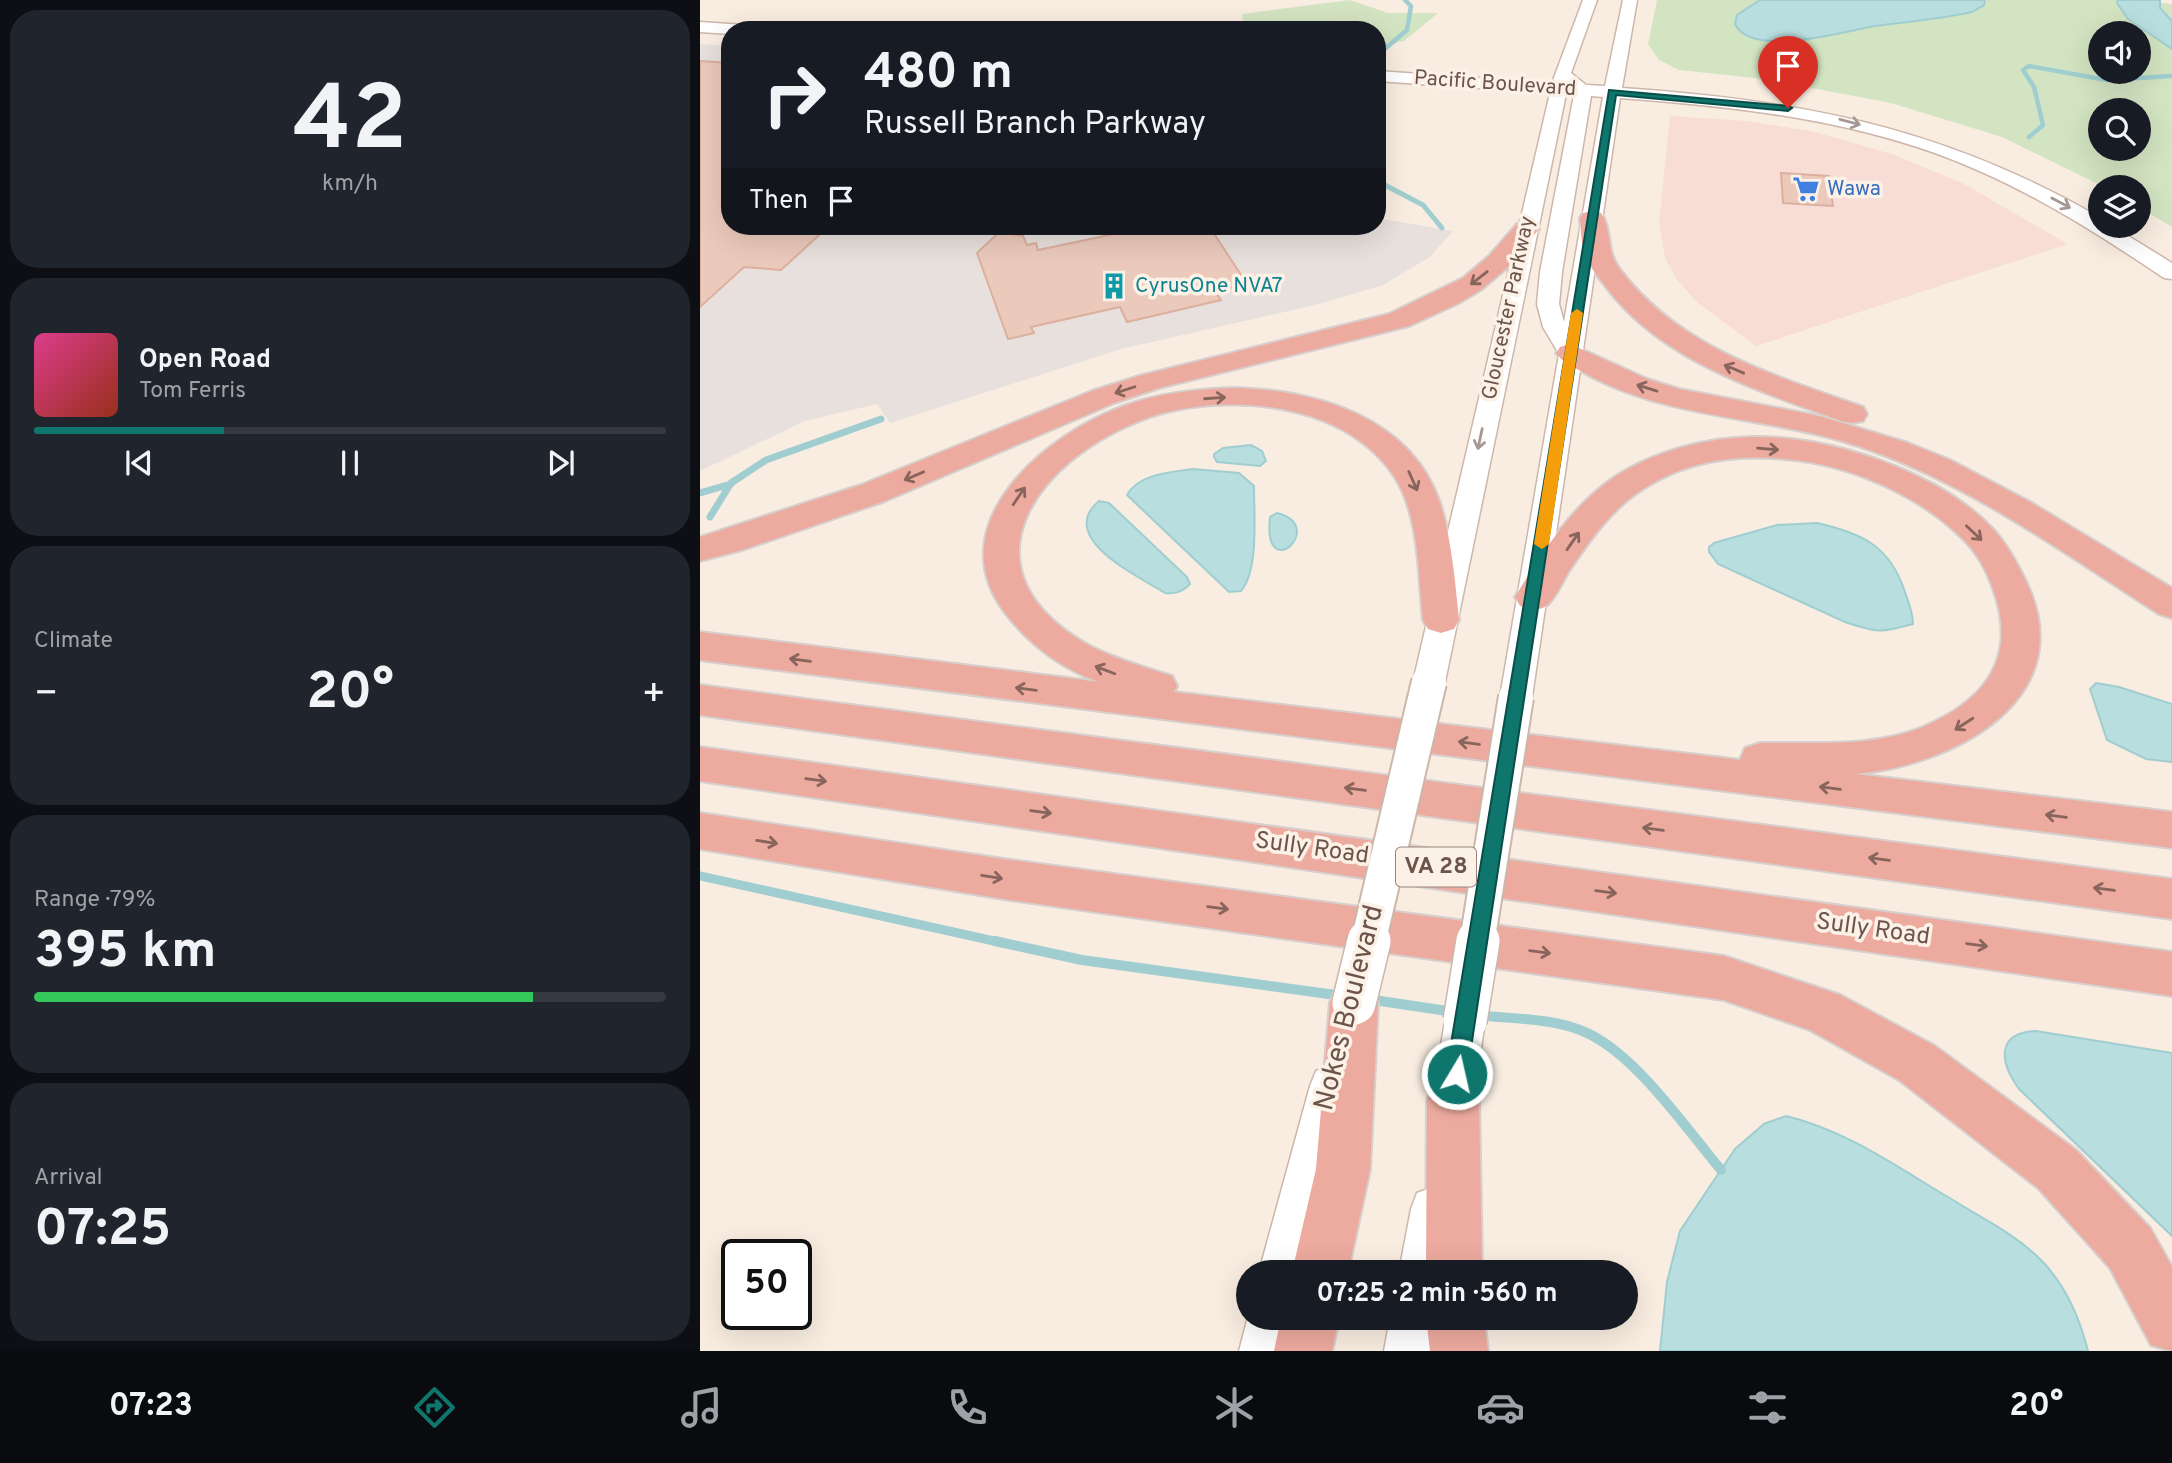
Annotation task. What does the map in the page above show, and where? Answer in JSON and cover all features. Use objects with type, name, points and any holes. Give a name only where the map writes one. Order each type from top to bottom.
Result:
[{"type":"highway","points":[[1592,218],[1598,255],[1619,291],[1640,313],[1662,329],[1729,368],[1908,435],[1957,463],[2075,546]]},
{"type":"highway","points":[[700,549],[730,542],[873,493],[1103,397],[1149,382],[1399,320],[1470,285],[1494,267],[1526,229]]},
{"type":"highway","points":[[1570,353],[1605,373],[1656,391],[1854,435],[1899,450],[1962,480],[2172,605]]},
{"type":"highway","points":[[1288,722],[1242,707],[1128,679],[1094,666],[1054,643],[1025,616],[1006,589],[999,556],[1004,528],[1015,502],[1035,474],[1063,450],[1096,429],[1135,413],[1168,404],[1238,396],[1276,399],[1338,415],[1364,429],[1389,448],[1410,472],[1433,541],[1441,620]]},
{"type":"highway","points":[[1534,597],[1586,522],[1604,502],[1630,482],[1662,466],[1695,455],[1723,449],[1753,447],[1831,458],[1874,471],[1910,486],[1942,505],[1976,533],[1997,558],[2013,590],[2021,628],[2018,663],[1997,696],[1964,726],[1921,745],[1857,757],[1610,760]]},
{"type":"highway","points":[[700,646],[2172,831]]},
{"type":"highway","points":[[700,700],[2172,899]]},
{"type":"highway","name":"Sully Road","points":[[700,764],[1335,852],[2172,974]]},
{"type":"highway","points":[[700,831],[1010,880],[1724,978],[1773,994],[1823,1011],[1917,1063],[2057,1169],[2130,1248],[2172,1324]]},
{"type":"highway","points":[[1323,1260],[1343,1169],[1354,1003]]},
{"type":"highway","points":[[1453,1100],[1454,1260]]},
{"type":"highway","points":[[1303,1351],[1307,1330]]},
{"type":"highway","points":[[1456,1330],[1459,1351]]},
{"type":"main road","name":"Gloucester Parkway","points":[[1441,620],[1561,81],[1590,0]]},
{"type":"main road","points":[[1424,1260],[1453,1100],[1534,597],[1570,353],[1630,0]]},
{"type":"main road","points":[[700,27],[721,28]]},
{"type":"main road","name":"Pacific Boulevard","points":[[1386,64],[1561,81],[1581,90],[1614,85]]},
{"type":"main road","name":"Pacific Boulevard","points":[[1386,76],[1561,81]]},
{"type":"main road","points":[[1561,81],[1791,95],[1851,106],[1991,149],[2088,198]]},
{"type":"main road","points":[[1614,85],[1788,108],[1898,135],[1950,152],[2011,178],[2084,216],[2172,273]]},
{"type":"main road","points":[[1570,353],[1554,327],[1548,303],[1555,249],[1582,106],[1581,90]]},
{"type":"main road","points":[[2151,237],[2172,250]]},
{"type":"main road","name":"Nokes Boulevard","points":[[1285,1260],[1354,1003],[1441,620]]},
{"type":"main road","points":[[1263,1351],[1268,1330]]},
{"type":"main road","points":[[1408,1351],[1412,1330]]},
{"type":"shaded area","points":[[700,44],[721,45],[721,235],[1386,235],[1386,220],[1453,231],[1430,257],[1383,285],[1319,304],[1121,349],[890,423],[877,404],[805,421],[700,471]]},
{"type":"shaded area","points":[[1670,116],[1747,121],[1815,132],[1895,155],[1964,184],[2068,244],[1756,346],[1698,303],[1677,280],[1665,258],[1659,222]]},
{"type":"green space","points":[[1350,0],[1388,13],[1438,13],[1404,41],[1386,45],[1386,21],[1243,21],[1242,14]]},
{"type":"green space","points":[[1657,0],[2131,0],[2172,4],[2172,227],[2151,214],[2151,175],[2088,175],[2088,179],[2002,137],[1891,103],[1764,79],[1679,70],[1659,60],[1648,44]]},
{"type":"water","points":[[1760,0],[1985,0],[1984,5],[1972,12],[1875,26],[1822,37],[1779,41],[1760,40],[1745,34],[1735,24],[1737,15]]},
{"type":"water","points":[[2118,0],[2160,0],[2160,8],[2172,21],[2172,49],[2151,35],[2151,21],[2131,21],[2117,3]]},
{"type":"water","points":[[1251,445],[1262,451],[1266,461],[1260,466],[1217,462],[1214,457],[1214,454],[1223,448]]},
{"type":"water","points":[[1193,469],[1239,473],[1254,486],[1253,556],[1247,582],[1241,591],[1229,592],[1127,495],[1139,482],[1147,478]]},
{"type":"water","points":[[1099,501],[1109,503],[1187,577],[1190,584],[1179,592],[1165,593],[1106,555],[1087,529],[1088,515]]},
{"type":"water","points":[[1277,513],[1291,520],[1297,529],[1296,538],[1290,546],[1282,550],[1275,548],[1270,537],[1270,517]]},
{"type":"water","points":[[1817,523],[1861,537],[1882,553],[1899,576],[1913,624],[1879,631],[1845,622],[1718,564],[1709,552],[1709,547],[1714,543],[1777,525]]},
{"type":"water","points":[[2096,683],[2119,687],[2172,704],[2172,762],[2146,759],[2107,740],[2090,689]]},
{"type":"water","points":[[2036,1031],[2172,1053],[2172,1236],[2019,1089],[2008,1069],[2005,1051],[2013,1037]]},
{"type":"water","points":[[1786,1116],[1830,1131],[1872,1152],[2022,1243],[2050,1270],[2065,1292],[2081,1327],[2088,1351],[1660,1351],[1667,1282],[1680,1231],[1735,1149],[1764,1124]]},
{"type":"building","points":[[700,61],[721,62],[721,235],[819,235],[781,270],[744,267],[700,307]]},
{"type":"building","name":"Wawa","points":[[1781,173],[1829,176],[1833,206],[1783,203]]},
{"type":"building","name":"CyrusOne NVA7","points":[[996,235],[1023,236],[1027,245],[1036,243],[1038,250],[1109,235],[1215,235],[1247,284],[1215,291],[1221,300],[1127,322],[1120,307],[1031,327],[1034,333],[1008,339],[977,253]]},
{"type":"waterway","points":[[1386,48],[1407,30],[1411,6],[1405,0]]},
{"type":"waterway","points":[[2029,137],[2043,125],[2034,87],[2023,70],[2029,66],[2106,80],[2172,76]]},
{"type":"waterway","points":[[1386,186],[1423,205],[1442,228]]},
{"type":"waterway","points":[[730,484],[766,460],[881,419]]},
{"type":"waterway","points":[[700,493],[730,484]]},
{"type":"waterway","points":[[710,517],[730,484]]},
{"type":"waterway","points":[[700,876],[1003,943]]},
{"type":"waterway","points":[[995,941],[1082,960],[1343,996]]},
{"type":"waterway","points":[[1367,999],[1454,1012]]},
{"type":"waterway","points":[[1478,1015],[1556,1023],[1580,1030],[1600,1040],[1638,1071],[1721,1170]]},
{"type":"slow traffic","points":[[1542,544],[1577,313]]},
{"type":"place","name":"Wawa","points":[[1806,189]]},
{"type":"place","name":"CyrusOne NVA7","points":[[1114,286]]},
{"type":"route","points":[[1457,1074],[1612,92],[1788,108]]}]
